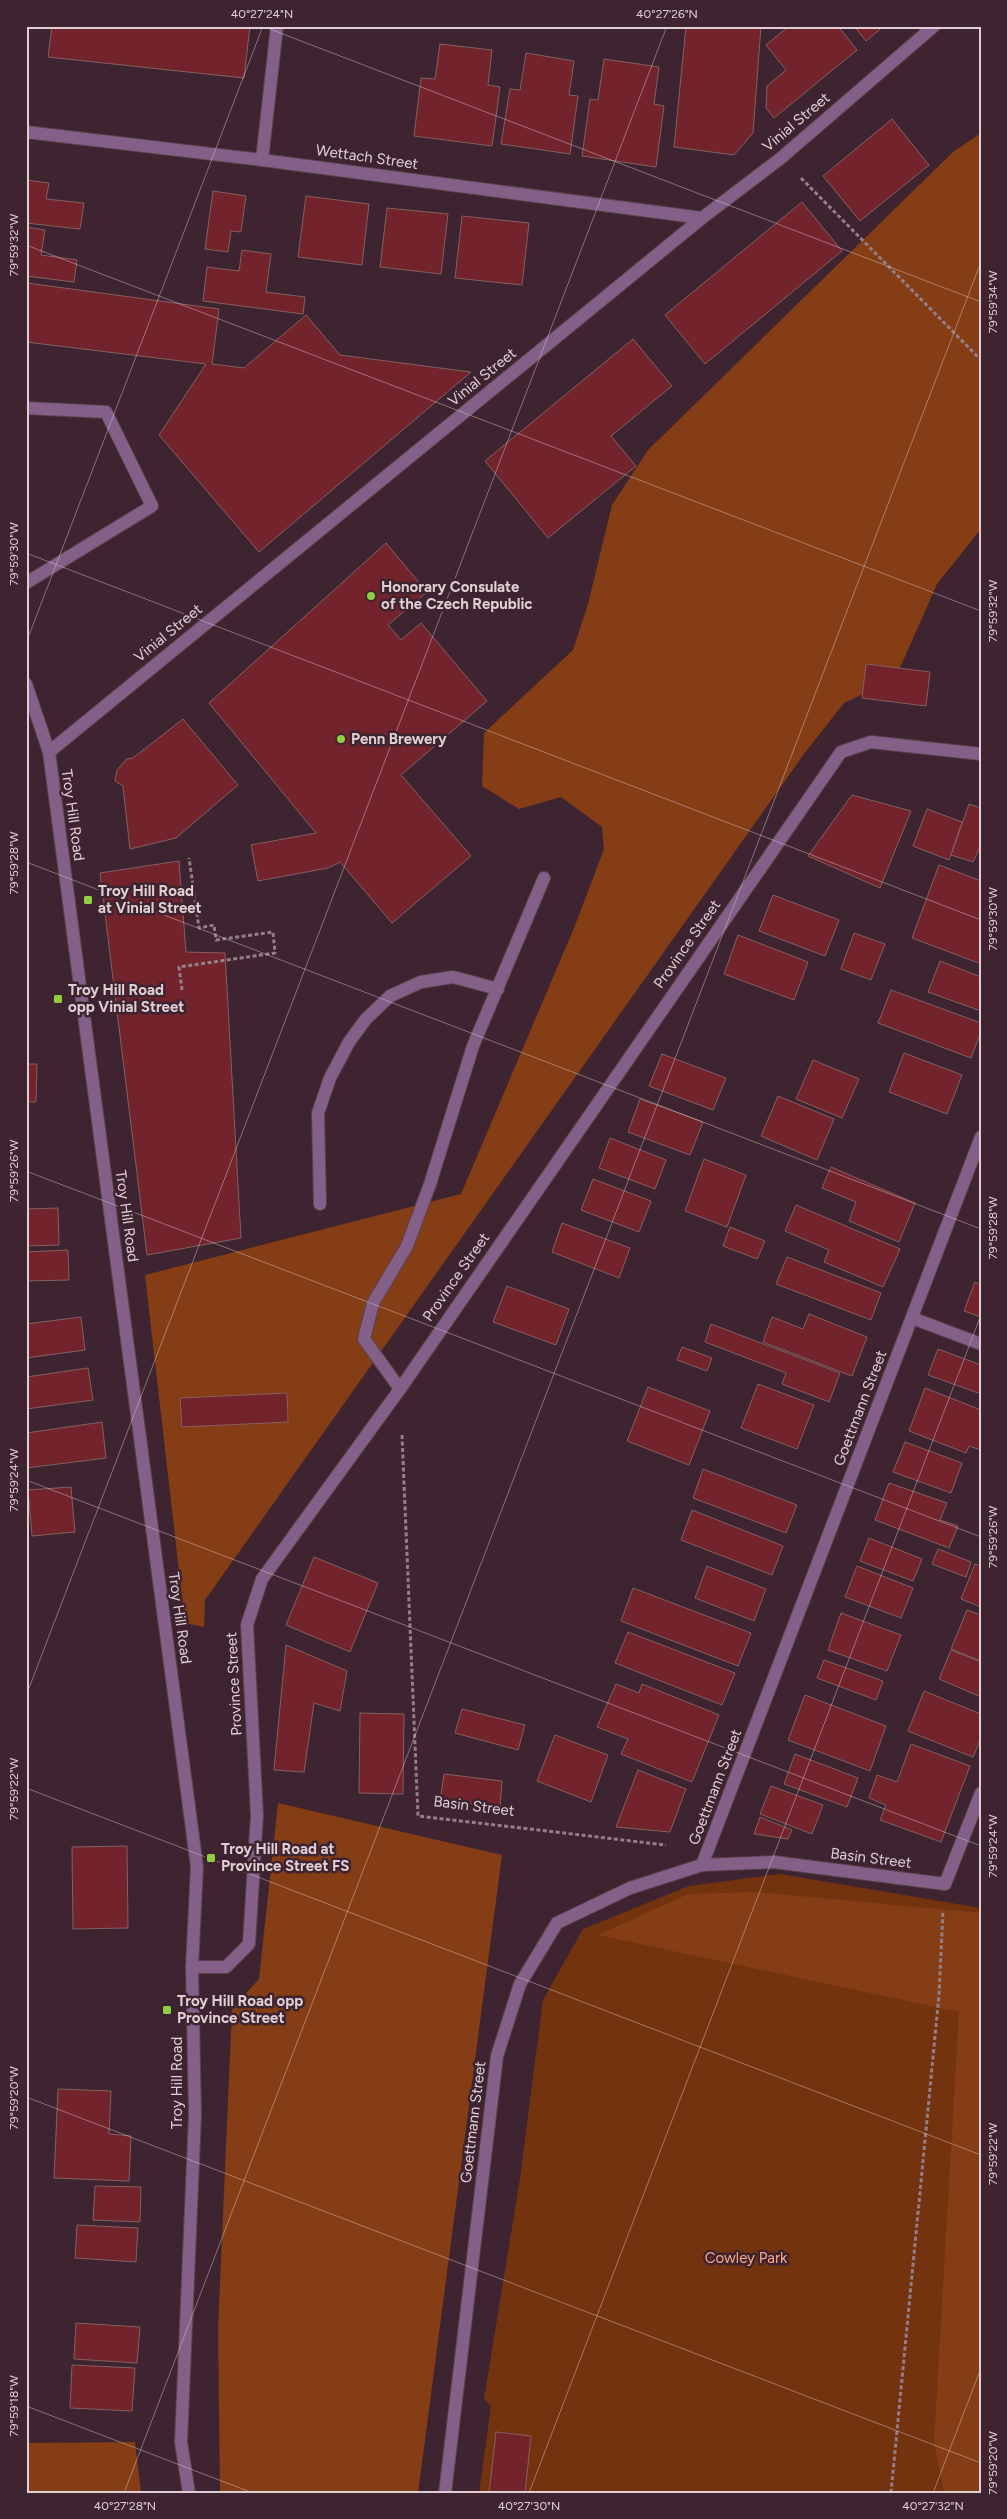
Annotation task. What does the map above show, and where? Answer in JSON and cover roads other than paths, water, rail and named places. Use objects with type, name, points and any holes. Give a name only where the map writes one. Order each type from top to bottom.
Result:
[{"type":"street","points":[[262,160],[277,26]]},
{"type":"street","name":"Vinial Street","points":[[49,752],[702,218],[781,158],[934,26]]},
{"type":"street","name":"Wettach Street","points":[[26,132],[262,160],[702,218]]},
{"type":"street","points":[[26,408],[106,412],[152,506],[26,584]]},
{"type":"street","name":"Troy Hill Road","points":[[26,684],[49,752],[197,1867],[192,1967],[195,2115],[181,2442],[189,2493]]},
{"type":"street","name":"Province Street","points":[[192,1967],[226,1968],[249,1944],[257,1815],[247,1625],[262,1578],[400,1389],[841,752],[871,742],[981,754]]},
{"type":"street","points":[[400,1389],[364,1339],[373,1303],[407,1246],[474,1046],[544,878]]},
{"type":"street","points":[[320,1204],[318,1113],[330,1078],[349,1042],[366,1019],[390,996],[421,982],[453,977],[498,989]]},
{"type":"street","name":"Goettmann Street","points":[[445,2493],[497,2056],[520,1984],[557,1923],[630,1888],[702,1865],[981,1137]]},
{"type":"street","points":[[912,1318],[981,1344]]},
{"type":"street","name":"Basin Street","points":[[702,1865],[774,1862],[945,1884],[981,1793]]},
{"type":"place","name":"Honorary Consulate of the Czech Republic","points":[[371,596]]},
{"type":"place","name":"Penn Brewery","points":[[341,739]]},
{"type":"place","name":"Troy Hill Road at Vinial Street","points":[[88,900]]},
{"type":"place","name":"Troy Hill Road opp Vinial Street","points":[[58,999]]},
{"type":"place","name":"Troy Hill Road at Province Street FS","points":[[211,1858]]},
{"type":"place","name":"Troy Hill Road opp Province Street","points":[[167,2010]]},
{"type":"park label","name":"Cowley Park","points":[[746,2258]]}]
